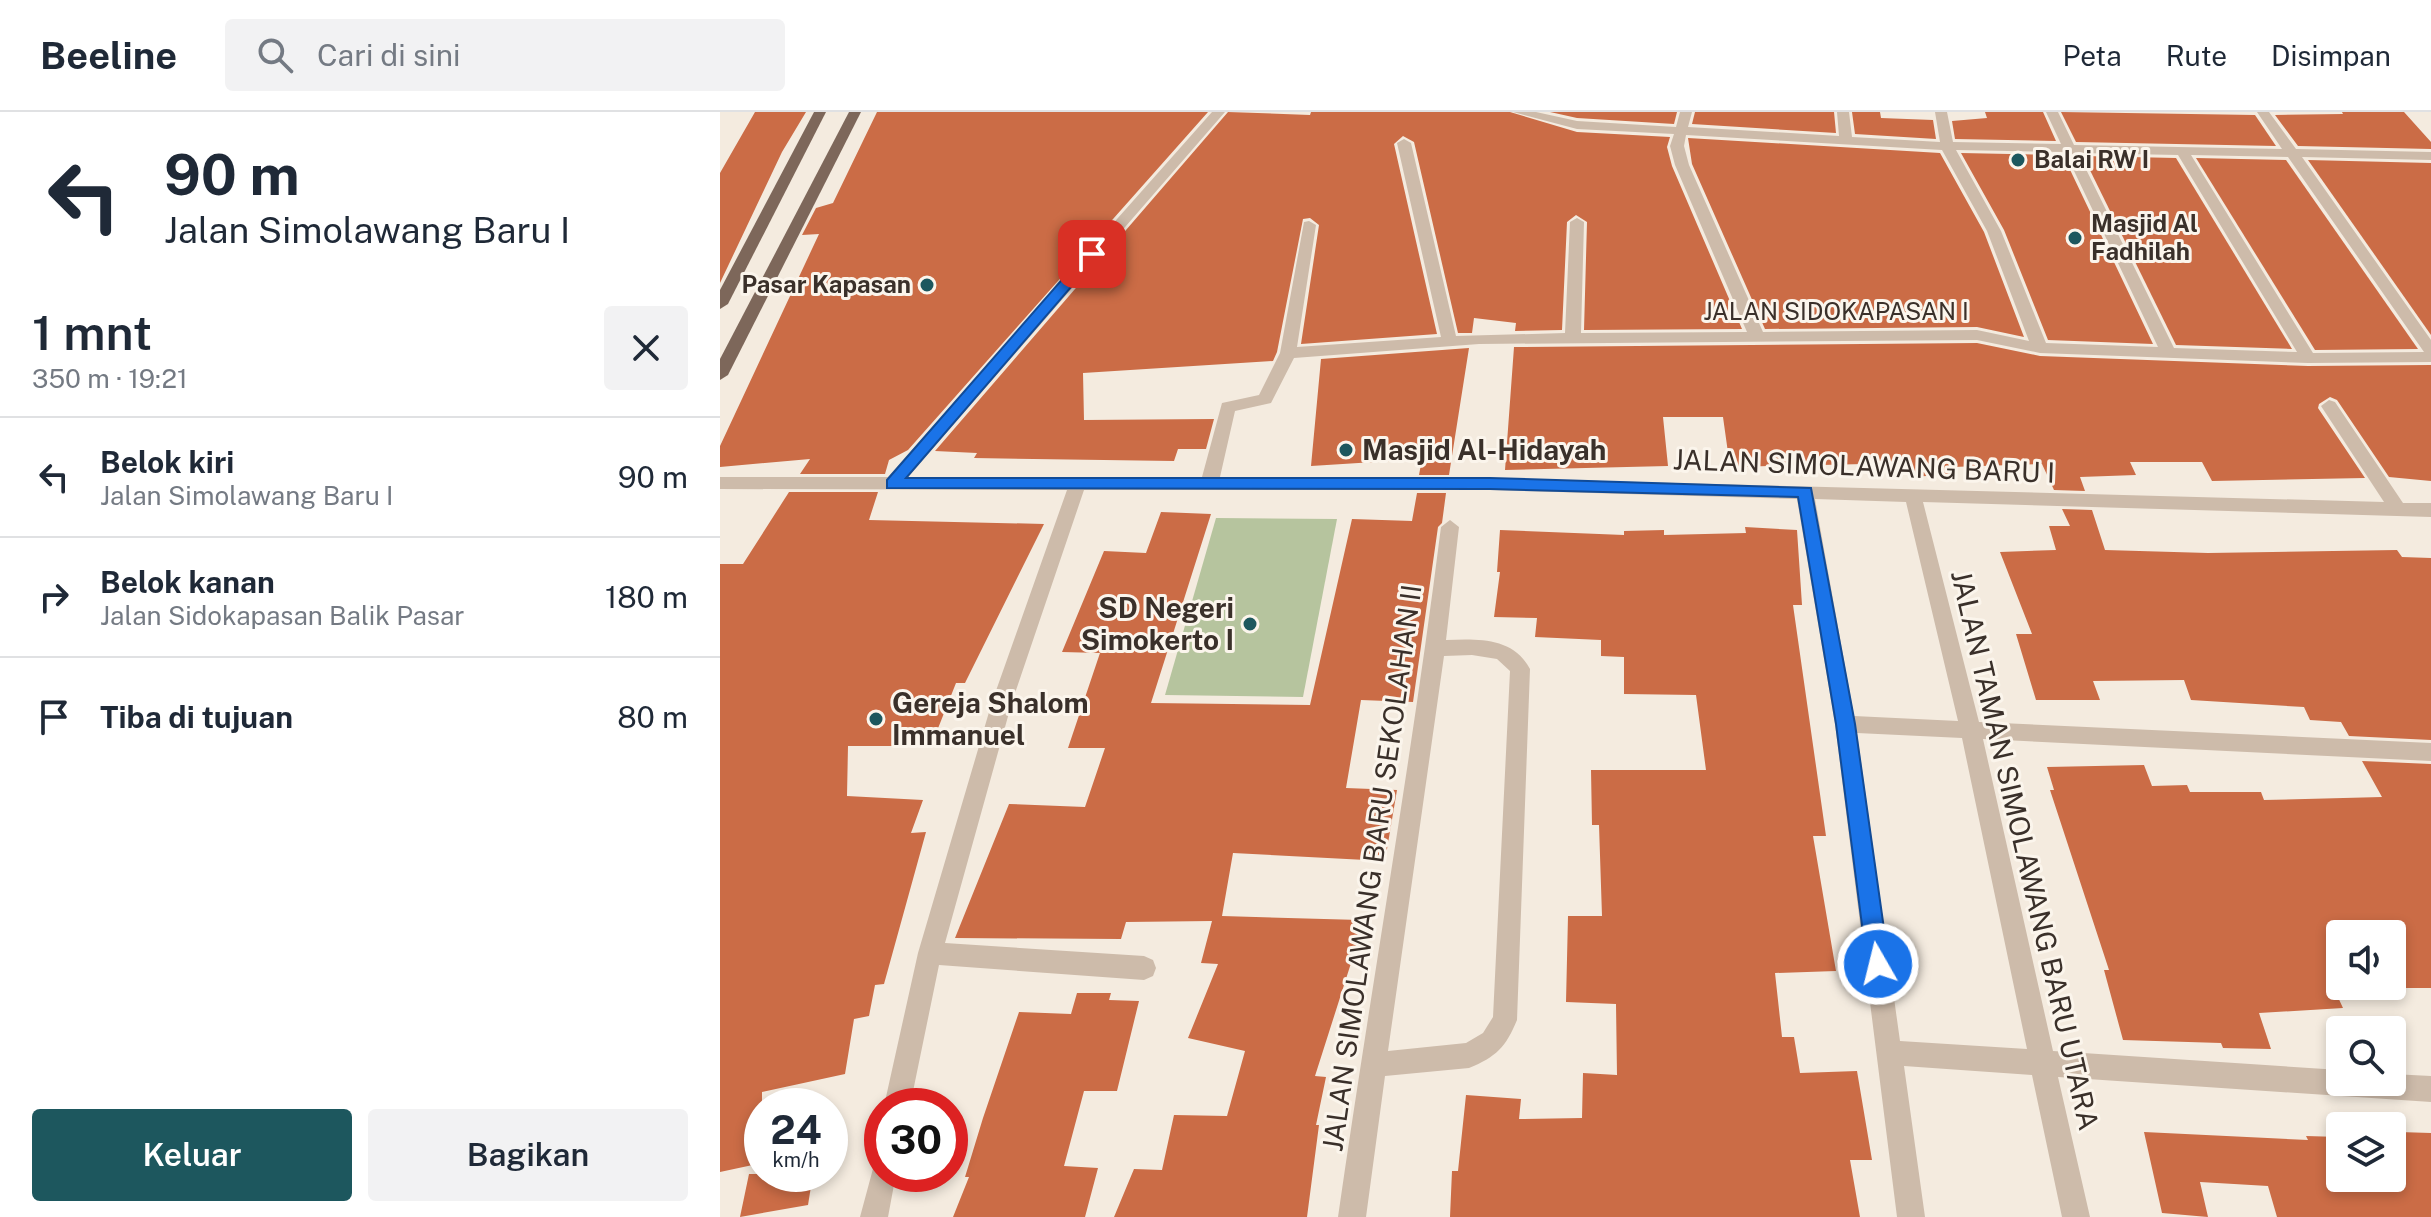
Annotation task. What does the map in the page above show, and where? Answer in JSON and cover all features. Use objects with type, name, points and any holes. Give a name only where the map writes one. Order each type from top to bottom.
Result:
[{"type":"main road","points":[[721,301],[820,112]]},
{"type":"main road","points":[[720,375],[855,112]]},
{"type":"street","points":[[892,484],[1219,112]]},
{"type":"street","points":[[1519,112],[1577,125],[1947,146],[2431,156]]},
{"type":"street","points":[[1686,112],[1677,146],[1682,165],[1757,337]]},
{"type":"street","points":[[1843,112],[1846,139]]},
{"type":"street","points":[[1941,112],[1947,146],[1994,231],[2040,348]]},
{"type":"street","points":[[2052,112],[2168,352]]},
{"type":"street","points":[[2263,112],[2296,155],[2431,354]]},
{"type":"street","points":[[1404,143],[1450,342]]},
{"type":"street","points":[[2182,151],[2308,358]]},
{"type":"street","points":[[1573,338],[1577,222]]},
{"type":"street","points":[[1210,482],[1228,407],[1265,399],[1288,353],[1309,225]]},
{"type":"street","name":"JALAN SIDOKAPASAN I","points":[[1288,353],[1450,342],[1573,338],[1977,335],[2040,348],[2308,358],[2431,354]]},
{"type":"street","points":[[2329,406],[2398,509]]},
{"type":"street","name":"JALAN SIMOLAWANG BARU I","points":[[720,483],[1490,484],[2431,510]]},
{"type":"street","points":[[901,1088],[930,953],[1002,702],[1078,483]]},
{"type":"street","points":[[1805,492],[1845,724],[1911,1217]]},
{"type":"street","name":"JALAN TAMAN SIMOLAWANG BARU UTARA","points":[[1913,496],[1970,729],[2076,1217]]},
{"type":"street","name":"JALAN SIMOLAWANG BARU SEKOLAHAN II","points":[[1352,1217],[1372,1065],[1437,648],[1450,527]]},
{"type":"street","points":[[1372,1065],[1469,1055],[1492,1042],[1505,1020],[1520,669],[1513,655],[1498,649],[1437,648]]},
{"type":"street","points":[[1845,724],[2431,752]]},
{"type":"street","points":[[930,953],[1144,968]]},
{"type":"street","points":[[1891,1053],[2431,1089]]},
{"type":"street","points":[[874,1217],[879,1192]]},
{"type":"green space","points":[[1216,518],[1337,519],[1303,697],[1165,695]]},
{"type":"building","points":[[755,112],[806,112],[782,152],[720,283],[720,173]]},
{"type":"building","name":"Pasar Kapasan","points":[[877,112],[1208,112],[908,450],[889,460],[885,474],[800,474],[810,459],[720,467],[720,446],[819,234],[802,235],[816,208],[833,203]]},
{"type":"building","points":[[1228,112],[1310,115],[1311,112],[1510,112],[1577,132],[1670,137],[1667,147],[1672,166],[1742,329],[1584,330],[1587,222],[1576,215],[1567,222],[1562,330],[1515,331],[1516,323],[1474,318],[1472,333],[1458,333],[1414,142],[1403,136],[1394,144],[1437,334],[1301,344],[1319,225],[1310,218],[1303,219],[1273,361],[1083,373],[1084,420],[1214,419],[1206,449],[1178,449],[1174,461],[974,458],[977,453],[935,451]]},
{"type":"building","points":[[1550,112],[1677,112],[1674,124],[1577,118]]},
{"type":"building","points":[[1695,112],[1834,112],[1836,133],[1692,124]]},
{"type":"building","points":[[1852,112],[1880,112],[1881,118],[1933,120],[1936,139],[1855,134]]},
{"type":"building","points":[[1985,112],[2043,112],[2056,141],[1955,139],[1952,121],[1987,118]]},
{"type":"building","points":[[2061,112],[2255,115],[2276,146],[2076,142]]},
{"type":"building","points":[[2404,112],[2431,142],[2431,149],[2298,146],[2275,115]]},
{"type":"building","points":[[1688,138],[1940,153],[1984,232],[2024,337],[1977,327],[1765,329],[1692,164]]},
{"type":"building","points":[[1961,153],[2063,155],[2153,344],[2048,340],[2004,230]]},
{"type":"building","points":[[2083,156],[2176,158],[2292,349],[2176,345]]},
{"type":"building","points":[[2196,158],[2286,160],[2418,349],[2315,350]]},
{"type":"building","points":[[2308,160],[2431,163],[2431,335]]},
{"type":"building","points":[[1977,343],[2040,356],[2308,366],[2431,365],[2431,481],[2389,477],[2337,400],[2330,397],[2318,408],[2365,478],[2212,481],[2202,462],[2130,462],[2136,475],[2080,477],[2085,491],[2054,490],[2042,464],[1952,467],[1955,474],[1912,477],[1907,463],[1730,467],[1723,417],[1663,417],[1668,466],[1505,470],[1514,347]]},
{"type":"building","points":[[1469,348],[1449,475],[1419,475],[1422,459],[1311,466],[1321,359]]},
{"type":"building","points":[[789,492],[878,492],[869,520],[1044,524],[965,683],[956,683],[931,746],[848,746],[847,796],[923,800],[911,833],[926,832],[884,984],[875,985],[869,1016],[854,1019],[845,1074],[780,1088],[744,1088],[744,1167],[720,1172],[720,564],[743,564]]},
{"type":"building","points":[[1417,493],[1446,493],[1442,523],[1438,527],[1413,702],[1361,700],[1346,788],[1397,790],[1385,861],[1233,853],[1222,916],[1360,920],[1355,961],[1352,960],[1315,1076],[1326,1077],[1316,1125],[1319,1125],[1307,1217],[1114,1217],[1134,1169],[1162,1170],[1174,1115],[1227,1116],[1245,1051],[1188,1038],[1218,964],[1201,963],[1212,921],[1126,922],[1121,939],[955,938],[1009,804],[1085,807],[1105,748],[1068,748],[1100,653],[1062,652],[1104,551],[1146,553],[1161,512],[1211,514],[1151,703],[1310,705],[1352,519],[1412,521]]},
{"type":"building","points":[[2062,509],[2092,510],[2105,550],[2208,553],[2397,550],[2402,557],[2431,558],[2431,740],[2349,736],[2341,722],[2310,720],[2304,707],[2191,700],[2184,680],[2093,681],[2100,700],[2036,700],[2016,634],[2032,634],[2000,552],[2056,550],[2049,526],[2070,526]]},
{"type":"building","points":[[1745,527],[1797,530],[1802,605],[1793,605],[1826,836],[1813,836],[1836,971],[1775,973],[1782,1037],[1794,1037],[1800,1073],[1857,1071],[1872,1160],[1850,1160],[1860,1217],[1450,1217],[1452,1171],[1458,1171],[1466,1095],[1521,1099],[1519,1119],[1582,1118],[1583,1073],[1617,1075],[1616,1004],[1566,1002],[1568,916],[1602,916],[1599,825],[1592,825],[1591,770],[1706,770],[1696,695],[1624,694],[1624,657],[1601,656],[1601,640],[1535,637],[1537,618],[1494,617],[1500,572],[1497,572],[1500,530],[1624,535],[1624,531],[1664,530],[1664,535],[1746,533]]},
{"type":"building","points":[[2362,761],[2431,764],[2431,988],[2406,988],[2406,920],[2326,920],[2326,1000],[2339,1000],[2343,1008],[2259,1013],[2271,1049],[2223,1048],[2221,1043],[2123,1040],[2104,970],[2109,970],[2050,790],[2054,790],[2047,767],[2144,765],[2152,786],[2187,785],[2190,792],[2261,792],[2264,800],[2382,797]]},
{"type":"building","points":[[1077,993],[1111,993],[1109,1000],[1139,1001],[1117,1091],[1084,1091],[1064,1166],[1098,1168],[1085,1217],[953,1217],[963,1192],[968,1192],[968,1167],[1019,1012],[1071,1014]]},
{"type":"building","points":[[2144,1132],[2308,1140],[2306,1136],[2326,1137],[2326,1192],[2406,1192],[2406,1132],[2431,1133],[2431,1217],[2277,1217],[2268,1186],[2200,1182],[2208,1217],[2162,1213]]},
{"type":"building","points":[[745,1192],[810,1192],[808,1205],[740,1217]]},
{"type":"place","name":"Balai RW I","points":[[2018,160]]},
{"type":"place","name":"Masjid Al Fadhilah","points":[[2075,238]]},
{"type":"place","name":"Pasar Kapasan","points":[[927,285]]},
{"type":"place","name":"Masjid Al-Hidayah","points":[[1346,450]]},
{"type":"place","name":"SD Negeri Simokerto I","points":[[1250,624]]},
{"type":"place","name":"Gereja Shalom Immanuel","points":[[876,719]]},
{"type":"route","points":[[1092,254],[892,484],[1490,484],[1805,492],[1845,724],[1878,964]]}]
